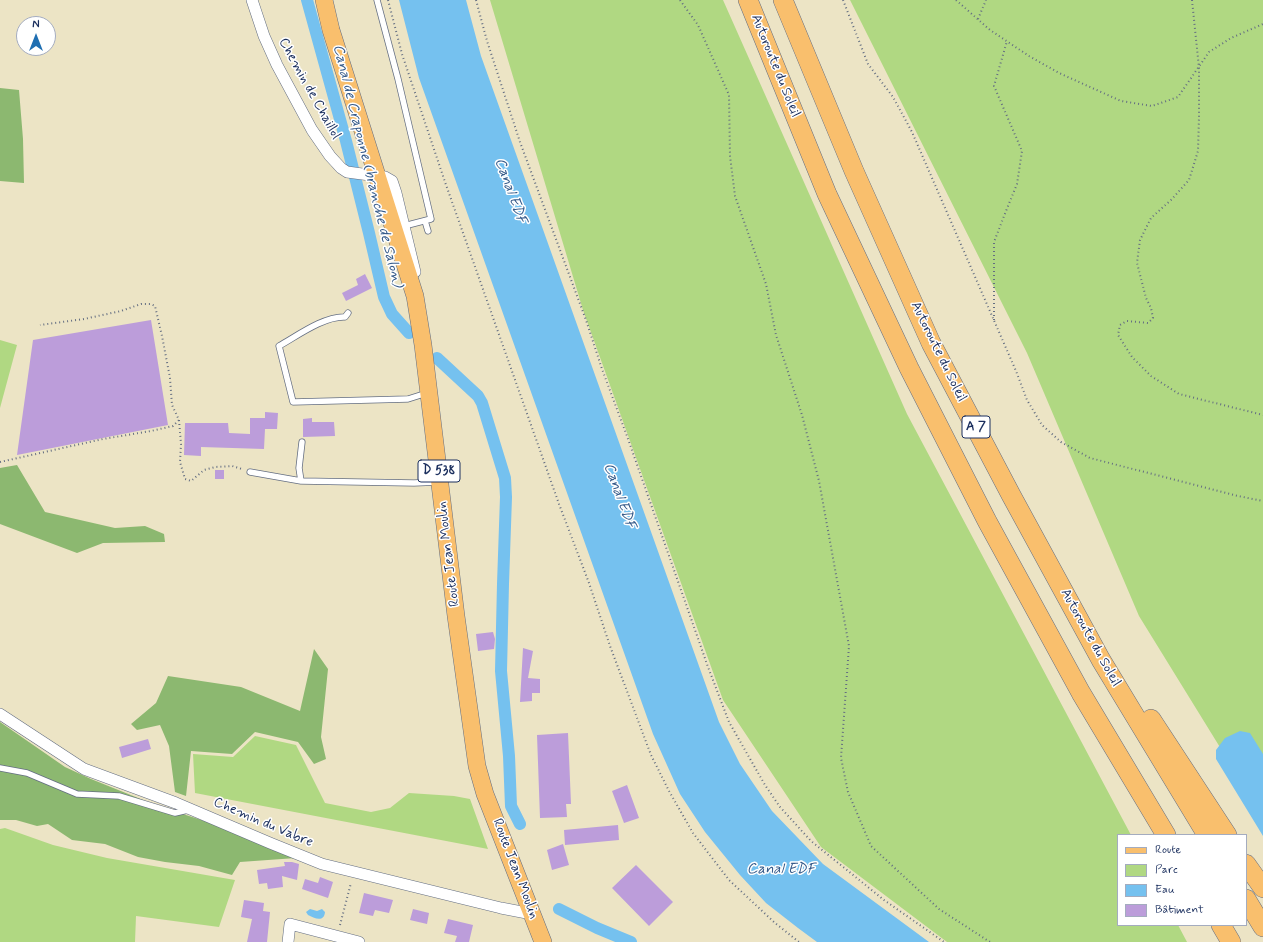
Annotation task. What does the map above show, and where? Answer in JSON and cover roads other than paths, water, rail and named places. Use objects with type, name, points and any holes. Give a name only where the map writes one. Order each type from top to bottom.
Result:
[{"type":"highway","name":"Autoroute du Soleil","points":[[748,0],[827,194],[909,368],[987,521],[1081,693],[1165,834]]},
{"type":"highway","name":"Autoroute du Soleil","points":[[783,0],[854,171],[931,343],[1011,495],[1101,660],[1206,834]]},
{"type":"highway","points":[[1101,660],[1123,676],[1226,834]]},
{"type":"highway","points":[[1247,865],[1263,888]]},
{"type":"highway","points":[[1247,901],[1263,927]]},
{"type":"highway","points":[[1222,926],[1231,942]]},
{"type":"main road","name":"Route Jean Moulin","points":[[324,0],[369,176],[415,296],[423,345],[456,616],[477,766],[485,794],[543,942]]},
{"type":"street","name":"Chemin de Chaillol","points":[[252,0],[264,36],[276,65],[312,130],[330,156],[347,172],[386,178],[392,181],[404,226]]},
{"type":"street","points":[[404,226],[418,282],[419,320]]},
{"type":"street","name":"Chemin du Vabre","points":[[0,714],[84,769],[193,810],[322,864],[501,908],[532,914]]},
{"type":"street","points":[[288,942],[290,924],[359,942]]},
{"type":"lane","points":[[377,0],[398,79],[431,219],[404,226]]},
{"type":"lane","points":[[425,220],[428,231]]},
{"type":"lane","points":[[348,313],[345,317],[337,317],[315,326],[279,346],[293,402],[408,399],[429,392]]},
{"type":"lane","points":[[301,481],[299,468],[302,442]]},
{"type":"lane","points":[[250,472],[301,481],[414,483],[440,481]]},
{"type":"lane","points":[[0,768],[26,774],[77,794],[119,796],[151,807],[175,813],[193,810]]},
{"type":"water","name":"Canal EDF","points":[[399,0],[466,0],[481,56],[719,722],[740,764],[772,811],[823,864],[929,942],[817,942],[766,903],[740,875],[705,832],[680,794],[653,734],[419,78]]},
{"type":"water","points":[[1240,731],[1250,733],[1263,754],[1263,836],[1216,759],[1216,750],[1225,738]]},
{"type":"water","points":[[310,909],[317,911],[322,909],[325,912],[323,918],[318,919],[308,915],[306,912]]},
{"type":"waterway","name":"Canal de Craponne (branche de Salon)","points":[[307,0],[346,141],[384,297],[392,314],[409,333]]},
{"type":"waterway","name":"Canal de Craponne (branche de Salon)","points":[[437,358],[478,396],[482,403],[505,478],[506,497],[501,671],[509,756],[511,806],[520,824]]},
{"type":"waterway","name":"Canal de Craponne (branche de Salon)","points":[[559,909],[597,928],[631,942]]}]
